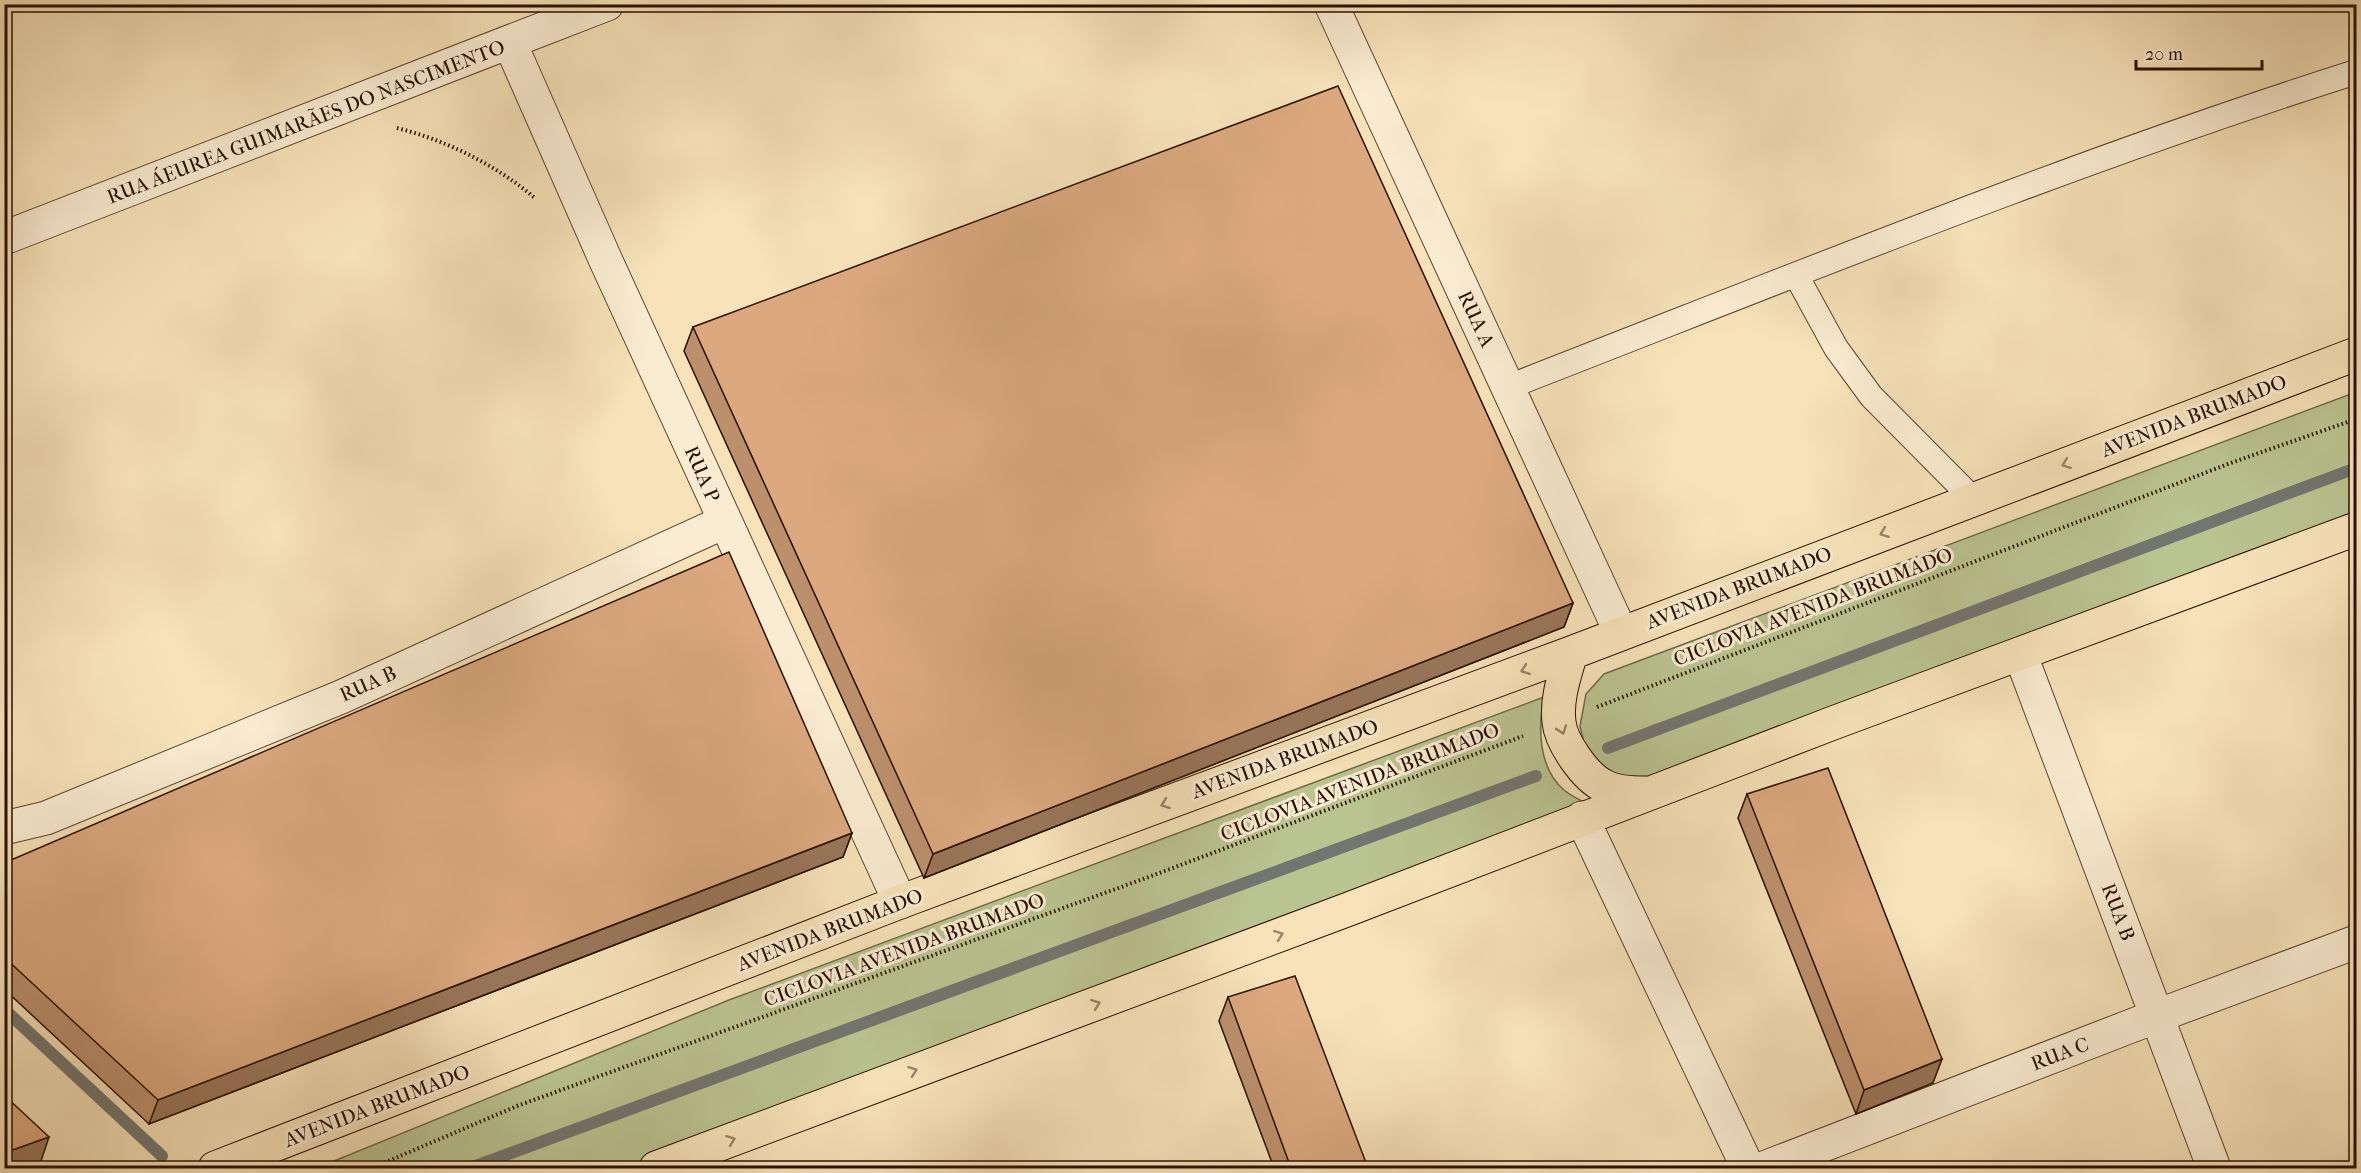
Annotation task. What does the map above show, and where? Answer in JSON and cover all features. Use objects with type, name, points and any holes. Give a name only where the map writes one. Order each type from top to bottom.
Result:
[{"type":"main road","name":"AVENIDA BRUMADO","points":[[215,1168],[900,902],[1571,653],[2356,354]]},
{"type":"main road","points":[[657,1168],[1338,913],[1648,793],[2021,656],[2356,529]]},
{"type":"main road","points":[[1571,653],[1560,699],[1559,723],[1571,752],[1593,778],[1604,786],[1648,793]]},
{"type":"street","name":"RUA ÁEUREA GUIMARÃES DO NASCIMENTO","points":[[4,238],[607,4]]},
{"type":"street","name":"RUA A","points":[[1331,4],[1622,633]]},
{"type":"street","name":"RUA P","points":[[510,43],[724,522],[900,902]]},
{"type":"street","name":"RUA B","points":[[4,828],[46,818],[90,801],[341,697],[724,522]]},
{"type":"street","name":"RUA B","points":[[2021,656],[2214,1168]]},
{"type":"street","points":[[1582,818],[1748,1168]]},
{"type":"street","name":"RUA C","points":[[1764,1168],[2157,1016],[2356,942]]},
{"type":"lane","points":[[1508,387],[1796,275],[2222,115],[2356,72]]},
{"type":"lane","points":[[1796,275],[1836,348],[1871,396],[1973,499]]},
{"type":"path","points":[[390,126],[425,135],[469,156],[514,180],[539,202]]},
{"type":"path","name":"CICLOVIA AVENIDA BRUMADO","points":[[372,1168],[517,1106],[1146,878],[1559,723],[2217,468],[2356,419]]},
{"type":"green space","points":[[2356,392],[2356,517],[1635,786],[1602,769],[1584,743],[1580,726],[1586,694],[1604,674]]},
{"type":"green space","points":[[1544,697],[1541,734],[1549,770],[1564,790],[1593,807],[625,1168],[317,1168],[729,1000]]},
{"type":"building","points":[[1338,86],[1573,603],[933,854],[693,327]]},
{"type":"building","points":[[729,552],[852,833],[158,1100],[4,957],[4,863]]},
{"type":"building","points":[[1828,768],[1942,1059],[1864,1090],[1747,794]]},
{"type":"building","points":[[1295,976],[1368,1168],[1291,1168],[1228,997]]},
{"type":"building","points":[[4,1095],[49,1137],[4,1153]]},
{"type":"waterway","points":[[1608,748],[2356,468]]},
{"type":"waterway","points":[[470,1168],[1536,776]]},
{"type":"waterway","points":[[4,1009],[162,1156]]}]
